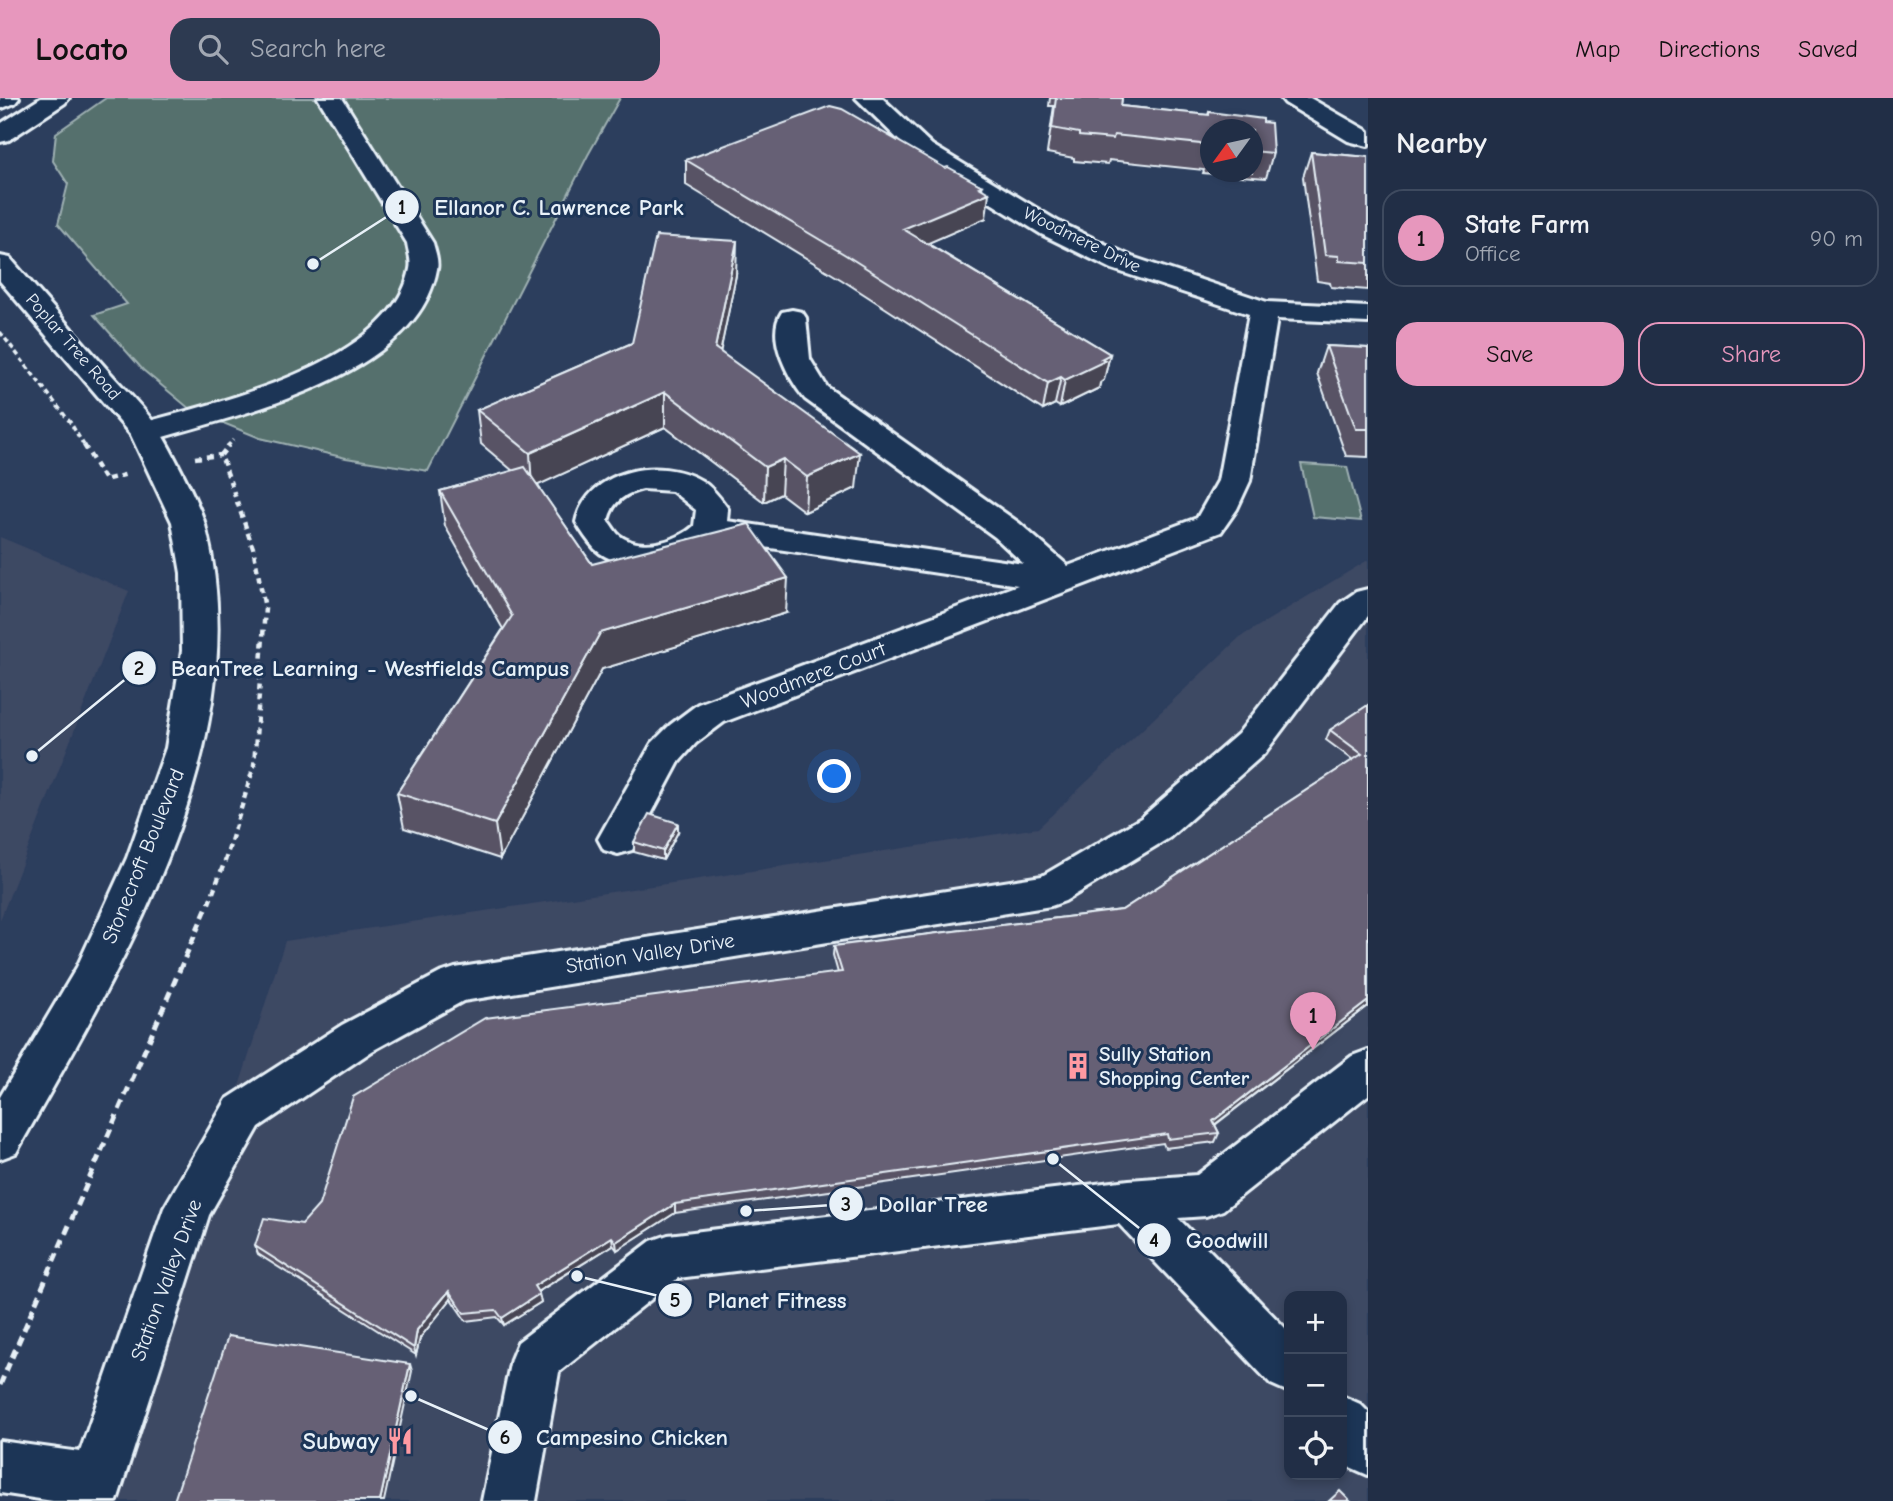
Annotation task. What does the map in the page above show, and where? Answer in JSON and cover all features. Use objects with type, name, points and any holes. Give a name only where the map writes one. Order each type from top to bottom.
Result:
[{"type":"main road","points":[[0,102],[7,98]]},
{"type":"main road","points":[[0,135],[57,98]]},
{"type":"main road","points":[[145,432],[278,391],[349,362],[392,328],[409,307],[424,268],[420,243],[330,98]]},
{"type":"main road","name":"Woodmere Drive","points":[[868,98],[923,150],[1050,228],[1122,263],[1264,310],[1368,315]]},
{"type":"main road","points":[[1293,98],[1357,136],[1368,139]]},
{"type":"main road","name":"Poplar Tree Road","points":[[0,264],[145,432]]},
{"type":"main road","name":"Woodmere Court","points":[[618,839],[665,753],[683,734],[711,713],[1209,525],[1221,509],[1234,481],[1264,310]]},
{"type":"main road","points":[[792,318],[792,354],[802,377],[816,393],[1007,530],[1063,580]]},
{"type":"main road","name":"Stonecroft Boulevard","points":[[0,1139],[66,1027],[115,932],[155,836],[185,748],[200,651],[198,573],[188,522],[145,432]]},
{"type":"main road","points":[[710,529],[1063,580]]},
{"type":"main road","name":"Station Valley Drive","points":[[0,1467],[94,1491],[188,1208],[243,1113],[357,1038],[455,985],[1051,890],[1155,828],[1251,744],[1352,611],[1368,600]]},
{"type":"main road","points":[[509,1501],[536,1359],[668,1257],[1129,1201],[1206,1195],[1368,1069]]},
{"type":"main road","points":[[1129,1201],[1284,1362]]},
{"type":"main road","points":[[1347,1427],[1368,1449]]},
{"type":"path","points":[[0,1385],[194,942],[225,862],[254,766],[265,608],[253,548],[221,456],[231,441],[241,435]]},
{"type":"shaded area","points":[[0,537],[129,591],[0,920]]},
{"type":"shaded area","points":[[1368,560],[1368,1501],[108,1501],[285,941],[1038,828],[1240,637]]},
{"type":"green space","points":[[106,98],[620,98],[588,155],[428,471],[346,458],[260,438],[191,410],[143,370],[94,315],[127,304],[58,224],[68,184],[53,161],[56,133]]},
{"type":"green space","points":[[1301,464],[1347,467],[1361,521],[1313,517]]},
{"type":"building","points":[[1056,98],[1122,98],[1121,106],[1263,119],[1200,119],[1200,144],[1114,135],[1113,139],[1079,136],[1079,133],[1052,128]]},
{"type":"building","points":[[830,106],[842,109],[982,186],[979,187],[989,193],[903,229],[1110,354],[1101,359],[1105,361],[1065,380],[1061,377],[1048,383],[844,254],[686,160]]},
{"type":"building","points":[[1263,122],[1271,123],[1273,153],[1263,152]]},
{"type":"building","points":[[1311,152],[1368,157],[1368,263],[1339,261],[1339,256],[1325,255]]},
{"type":"building","points":[[656,236],[737,241],[715,348],[860,453],[807,477],[783,459],[765,467],[665,392],[530,453],[477,410],[632,343]]},
{"type":"building","points":[[1326,346],[1368,348],[1368,429],[1356,429]]},
{"type":"building","points":[[525,467],[592,564],[749,524],[788,578],[600,633],[495,824],[397,793],[512,616],[440,491]]},
{"type":"building","name":"Sully Station Shopping Center","points":[[1368,705],[1368,1001],[1213,1121],[1219,1133],[1168,1139],[1167,1134],[675,1204],[616,1242],[612,1237],[534,1286],[539,1294],[502,1318],[496,1310],[464,1313],[449,1291],[417,1330],[414,1348],[255,1246],[264,1218],[302,1224],[319,1205],[353,1097],[485,1018],[842,972],[834,946],[1122,910],[1362,754],[1330,730]]},
{"type":"building","points":[[649,814],[678,823],[663,851],[634,842]]},
{"type":"building","points":[[228,1336],[410,1364],[380,1501],[174,1501]]},
{"type":"building","points":[[1340,1491],[1350,1501],[1329,1501]]},
{"type":"place","name":"Ellanor C. Lawrence Park","points":[[313,264]]},
{"type":"place","name":"BeanTree Learning - Westfields Campus","points":[[32,756]]},
{"type":"place","name":"State Farm","points":[[1313,1050]]},
{"type":"place","name":"Sully Station Shopping Center","points":[[1078,1066]]},
{"type":"place","name":"Goodwill","points":[[1053,1159]]},
{"type":"place","name":"Dollar Tree","points":[[746,1211]]},
{"type":"place","name":"Planet Fitness","points":[[577,1276]]},
{"type":"place","name":"Campesino Chicken","points":[[411,1396]]},
{"type":"place","name":"Subway","points":[[400,1441]]}]
